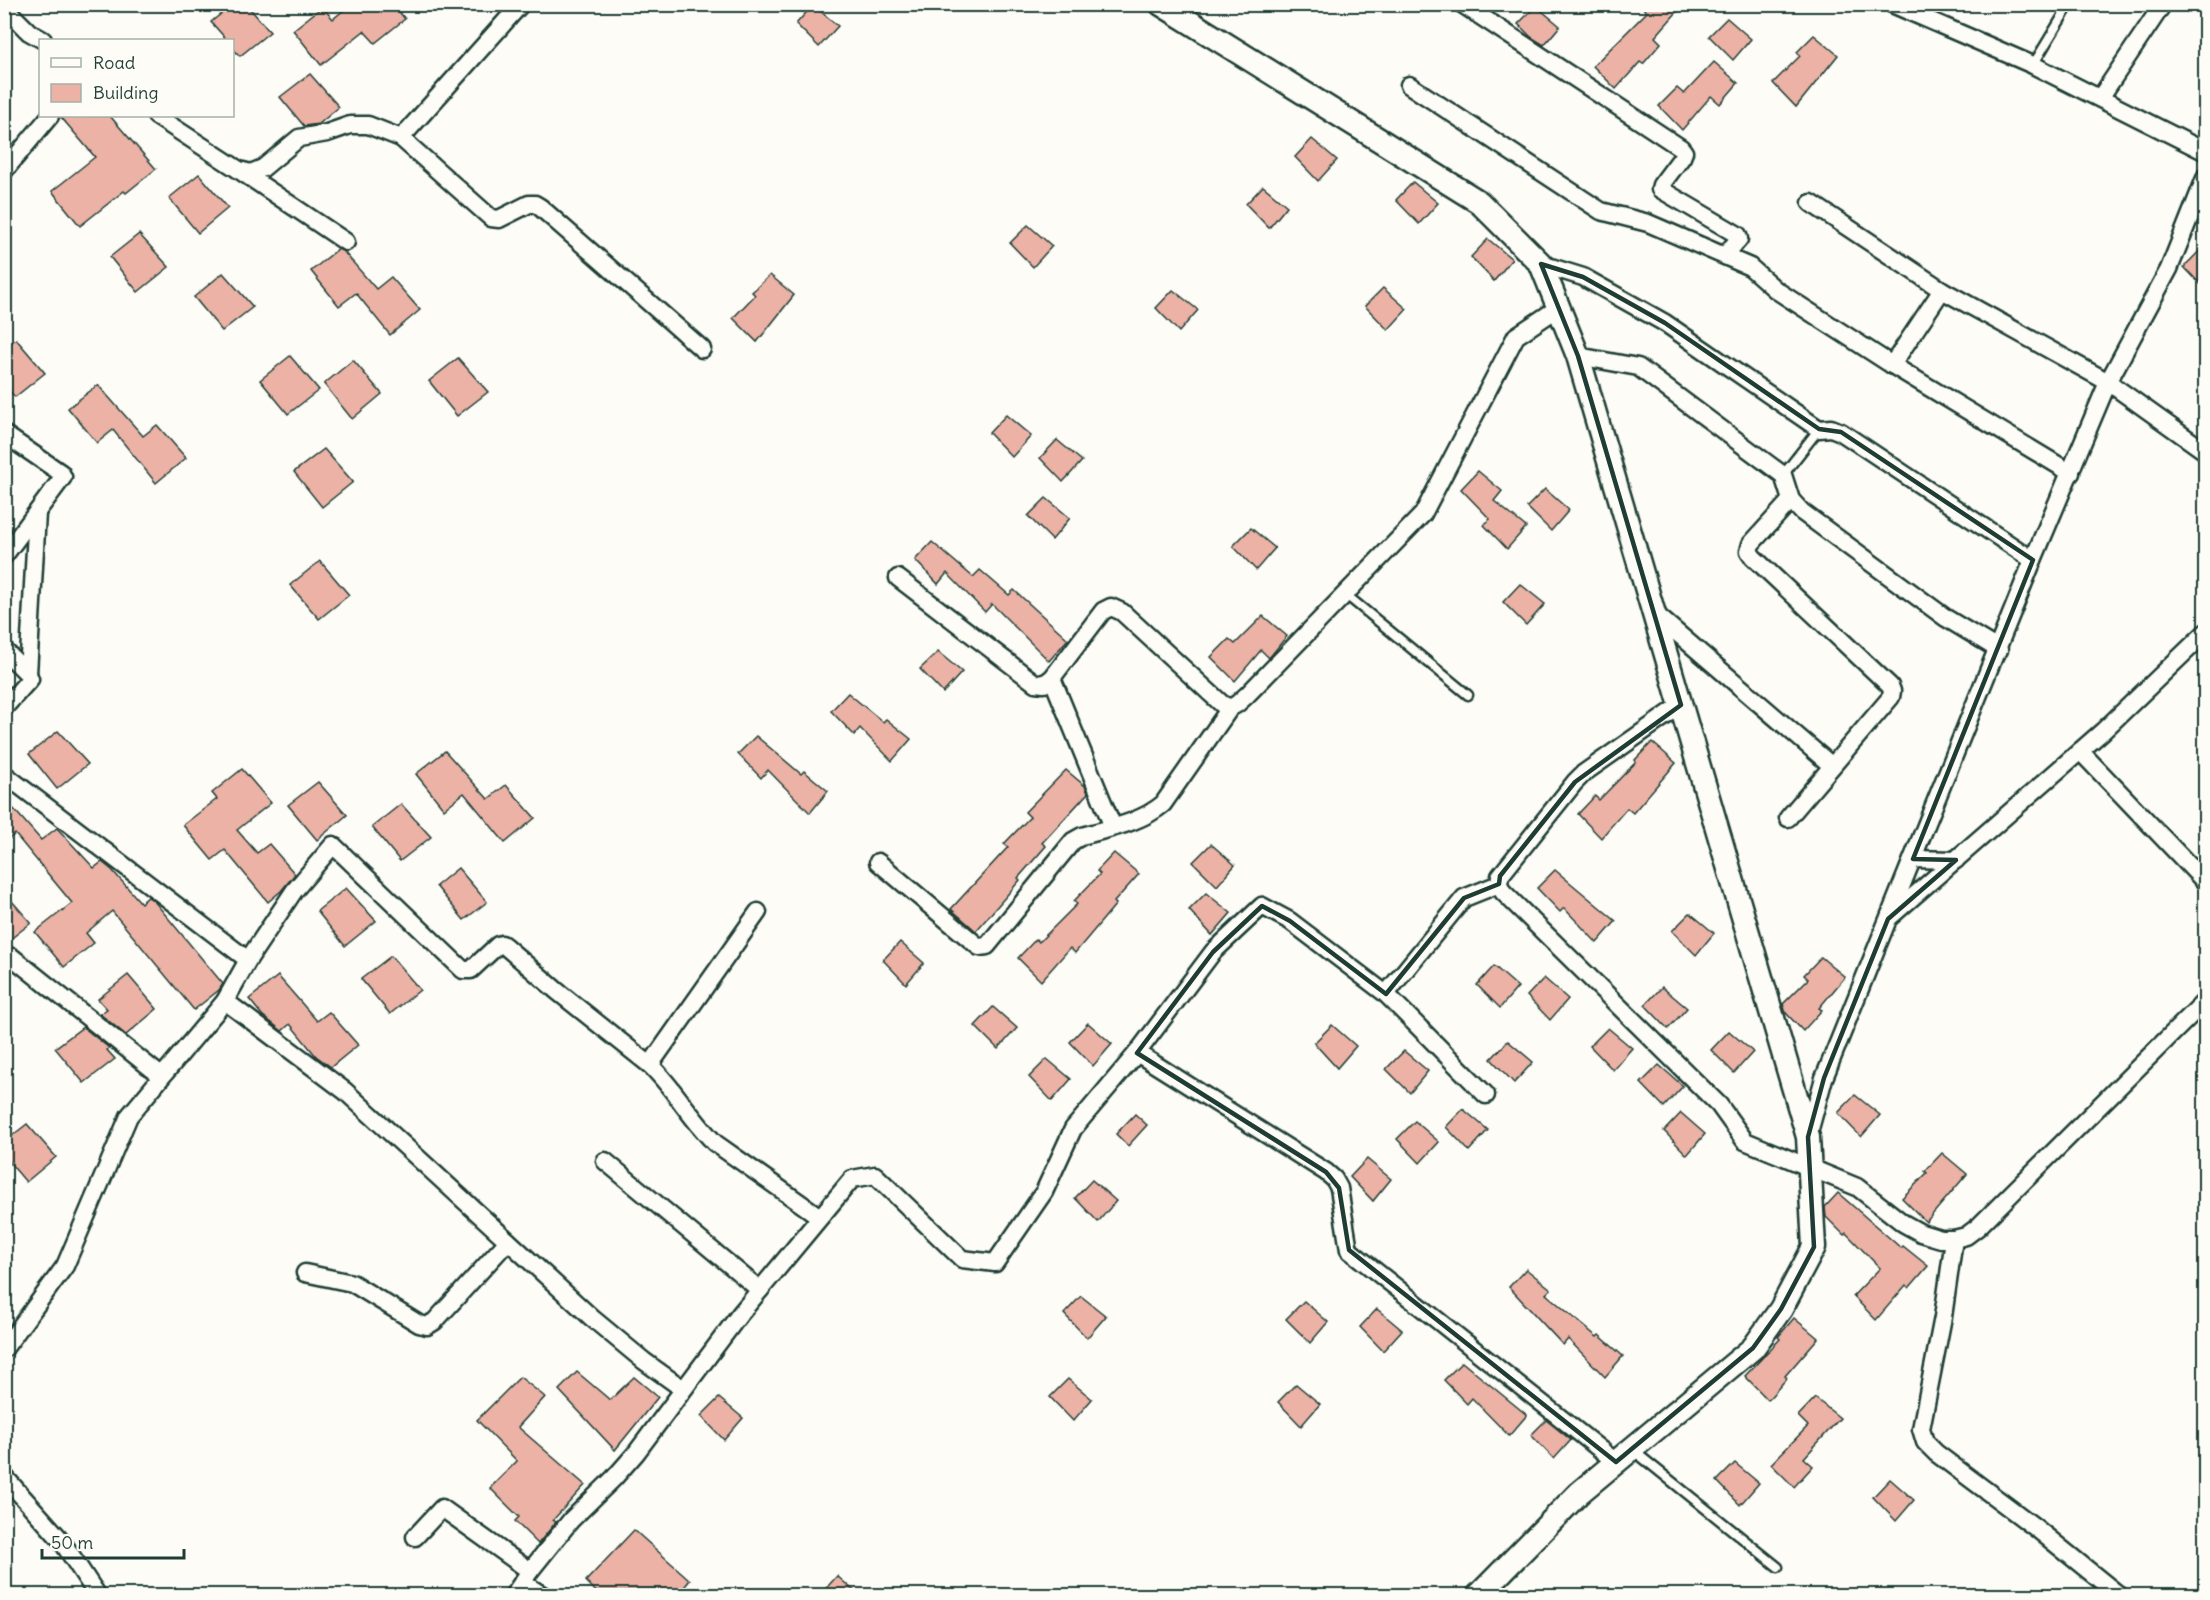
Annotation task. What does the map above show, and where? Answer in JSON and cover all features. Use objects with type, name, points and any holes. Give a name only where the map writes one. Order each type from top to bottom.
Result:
[{"type":"street","points":[[401,138],[521,4]]},
{"type":"street","points":[[1161,4],[1479,202],[1541,264],[1578,356],[1808,1137],[1814,1247],[1781,1309],[1754,1348],[1579,1493],[1478,1596]]},
{"type":"street","points":[[1462,4],[1681,148],[1684,152],[1682,157],[1660,189],[1738,235],[1739,239],[1725,255]]},
{"type":"street","points":[[1892,4],[2032,65],[2205,152]]},
{"type":"street","points":[[2100,98],[2163,4]]},
{"type":"street","points":[[4,7],[29,32],[41,39]]},
{"type":"street","points":[[1409,85],[1601,211],[1648,223],[1750,267],[1776,290],[1892,365],[2071,473]]},
{"type":"street","points":[[4,171],[49,117]]},
{"type":"street","points":[[158,117],[346,242]]},
{"type":"street","points":[[239,170],[251,173],[263,168],[298,138],[327,133],[350,125],[368,125],[401,138],[491,218],[499,219],[529,204],[540,207],[702,349]]},
{"type":"street","points":[[1808,1137],[1824,1078],[2034,560],[2108,382],[2169,269],[2205,176]]},
{"type":"street","points":[[1811,203],[1942,290],[2108,382],[2205,452]]},
{"type":"street","points":[[1541,264],[1583,277],[1665,323],[1819,429],[1831,428],[1841,432],[2034,560]]},
{"type":"street","points":[[1892,365],[1942,290]]},
{"type":"street","points":[[878,862],[979,947],[987,946],[1073,841],[1151,814],[1163,804],[1230,708],[1247,695],[1423,514],[1516,336],[1558,308]]},
{"type":"street","points":[[1578,356],[1638,367],[1784,475],[1791,500],[1802,512],[1946,618],[1999,650]]},
{"type":"street","points":[[4,434],[61,473],[63,477],[4,556]]},
{"type":"street","points":[[1788,818],[1891,697],[1892,691],[1890,686],[1749,551],[1751,544],[1791,500]]},
{"type":"street","points":[[4,708],[30,679],[28,674],[37,513]]},
{"type":"street","points":[[897,578],[1035,683],[1044,684],[1052,678],[1102,611],[1112,607],[1122,612],[1222,704],[1230,708]]},
{"type":"street","points":[[1653,612],[1832,766]]},
{"type":"street","points":[[1888,919],[2080,751],[2205,632]]},
{"type":"street","points":[[4,650],[28,674]]},
{"type":"street","points":[[1052,678],[1113,827]]},
{"type":"street","points":[[1681,705],[1584,773],[1500,876],[1499,884],[1503,892],[1719,1104],[1745,1141],[1864,1191],[1903,1223],[1921,1233],[1941,1239],[1966,1236],[1978,1227],[2205,1000]]},
{"type":"street","points":[[2080,751],[2205,884]]},
{"type":"street","points":[[4,774],[248,960]]},
{"type":"street","points":[[4,1349],[65,1266],[129,1116],[225,1001],[248,960],[294,891],[333,845],[463,970],[471,970],[498,945],[502,944],[557,992],[661,1075],[715,1143],[820,1217]]},
{"type":"street","points":[[1913,859],[1956,860]]},
{"type":"street","points":[[1386,994],[1464,898],[1499,884]]},
{"type":"street","points":[[522,1583],[571,1520],[636,1453],[760,1290],[852,1179],[875,1175],[962,1259],[995,1263],[1044,1192],[1073,1129],[1137,1053],[1213,952],[1262,906],[1290,921],[1386,994],[1486,1095]]},
{"type":"street","points":[[650,1065],[758,912]]},
{"type":"street","points":[[4,956],[12,957],[161,1076]]},
{"type":"street","points":[[225,1001],[345,1091],[592,1318],[644,1361],[683,1389]]},
{"type":"street","points":[[1137,1053],[1326,1172],[1339,1188],[1349,1250],[1624,1456]]},
{"type":"street","points":[[605,1161],[760,1290]]},
{"type":"street","points":[[1954,1239],[1943,1317],[1921,1429],[1925,1442],[1936,1453],[2120,1596]]},
{"type":"street","points":[[305,1273],[352,1283],[419,1324],[427,1326],[435,1321],[508,1241]]},
{"type":"street","points":[[4,1476],[60,1540],[98,1596]]},
{"type":"street","points":[[415,1538],[442,1508],[522,1583],[544,1596]]},
{"type":"lane","points":[[2032,65],[2070,4]]},
{"type":"lane","points":[[1784,475],[1819,429]]},
{"type":"lane","points":[[1345,594],[1468,695]]},
{"type":"lane","points":[[1624,1456],[1778,1567]]},
{"type":"highlighted area","points":[[1541,264],[1583,277],[1665,323],[1819,429],[1841,432],[2033,560],[1913,859],[1956,860],[1888,919],[1824,1078],[1808,1137],[1814,1247],[1781,1309],[1753,1348],[1616,1462],[1349,1250],[1339,1188],[1326,1172],[1137,1053],[1213,952],[1262,906],[1290,921],[1386,994],[1464,898],[1499,884],[1500,876],[1575,782],[1681,705],[1578,356]]},
{"type":"building","points":[[233,4],[246,4],[270,32],[240,56],[234,50],[234,39],[226,39],[211,22]]},
{"type":"building","points":[[351,4],[393,4],[405,19],[375,43],[364,31],[321,65],[293,30],[322,7],[333,19]]},
{"type":"building","points":[[1639,4],[1684,4],[1655,37],[1661,43],[1643,64],[1640,62],[1616,89],[1593,66],[1647,12]]},
{"type":"building","points":[[813,5],[838,26],[819,47],[796,24]]},
{"type":"building","points":[[1536,6],[1560,26],[1544,45],[1531,37],[1518,24]]},
{"type":"building","points":[[1727,18],[1751,39],[1733,60],[1709,36]]},
{"type":"building","points":[[1814,35],[1838,55],[1796,107],[1773,83],[1800,56],[1797,52]]},
{"type":"building","points":[[1714,62],[1738,83],[1720,104],[1711,96],[1682,130],[1659,106],[1677,88],[1684,94]]},
{"type":"building","points":[[310,74],[339,107],[319,124],[304,126],[280,97]]},
{"type":"building","points":[[61,117],[111,117],[156,169],[80,226],[52,191],[95,157]]},
{"type":"building","points":[[1312,139],[1337,160],[1318,181],[1295,157]]},
{"type":"building","points":[[199,174],[228,208],[198,233],[169,198]]},
{"type":"building","points":[[1413,182],[1438,203],[1419,224],[1396,200]]},
{"type":"building","points":[[1263,186],[1287,206],[1269,228],[1246,204]]},
{"type":"building","points":[[1028,225],[1052,246],[1033,267],[1010,243]]},
{"type":"building","points":[[139,234],[169,267],[138,292],[110,257]]},
{"type":"building","points":[[1488,239],[1512,259],[1494,281],[1471,257]]},
{"type":"building","points":[[2205,245],[2205,289],[2184,267]]},
{"type":"building","points":[[338,249],[344,252],[376,289],[391,277],[420,310],[390,335],[356,293],[339,306],[311,271]]},
{"type":"building","points":[[223,273],[253,307],[222,331],[194,297]]},
{"type":"building","points":[[770,275],[794,295],[757,342],[733,318],[755,295],[752,292]]},
{"type":"building","points":[[1383,288],[1407,309],[1388,330],[1365,306]]},
{"type":"building","points":[[1173,290],[1198,310],[1179,332],[1156,308]]},
{"type":"building","points":[[16,339],[45,373],[15,397],[4,385],[4,348]]},
{"type":"building","points":[[290,356],[319,390],[288,414],[260,380]]},
{"type":"building","points":[[458,358],[488,392],[457,416],[429,381]]},
{"type":"building","points":[[353,360],[382,394],[352,419],[324,384]]},
{"type":"building","points":[[98,385],[143,436],[157,425],[186,458],[156,483],[113,430],[97,443],[68,408]]},
{"type":"building","points":[[1006,415],[1031,436],[1012,457],[989,433]]},
{"type":"building","points":[[1057,440],[1082,461],[1063,482],[1040,458]]},
{"type":"building","points":[[324,449],[353,482],[322,507],[294,472]]},
{"type":"building","points":[[1478,471],[1502,491],[1494,501],[1526,527],[1507,549],[1484,525],[1490,519],[1461,489]]},
{"type":"building","points":[[1545,489],[1569,510],[1551,531],[1527,507]]},
{"type":"building","points":[[1046,498],[1070,518],[1052,540],[1028,516]]},
{"type":"building","points":[[1251,528],[1275,548],[1256,570],[1233,546]]},
{"type":"building","points":[[932,542],[973,577],[980,570],[1009,595],[1014,590],[1068,639],[1049,661],[992,604],[985,612],[947,573],[938,584],[915,560]]},
{"type":"building","points":[[320,561],[349,595],[319,619],[290,585]]},
{"type":"building","points":[[1520,584],[1545,604],[1526,625],[1503,602]]},
{"type":"building","points":[[1263,616],[1287,636],[1269,658],[1261,650],[1235,681],[1211,657],[1229,639],[1235,644]]},
{"type":"building","points":[[938,652],[962,672],[943,693],[920,669]]},
{"type":"building","points":[[848,693],[883,722],[886,719],[911,739],[892,761],[860,728],[854,735],[831,711]]},
{"type":"building","points":[[58,731],[88,764],[57,789],[29,754]]},
{"type":"building","points":[[756,736],[801,774],[804,771],[828,791],[810,813],[768,770],[761,778],[738,754]]},
{"type":"building","points":[[1652,742],[1676,763],[1633,813],[1627,808],[1601,838],[1578,814],[1595,796],[1599,800]]},
{"type":"building","points":[[445,751],[488,799],[506,785],[535,818],[505,843],[464,793],[444,809],[416,774]]},
{"type":"building","points":[[242,769],[271,803],[237,830],[257,853],[269,844],[295,874],[268,902],[225,850],[212,860],[183,825],[217,799],[212,793]]},
{"type":"building","points":[[1066,770],[1085,786],[1088,793],[1042,843],[1046,846],[976,931],[951,909],[1008,847],[1004,844],[1030,817],[1025,812]]},
{"type":"building","points":[[318,782],[347,815],[317,840],[288,805]]},
{"type":"building","points":[[4,798],[41,840],[57,828],[94,868],[102,862],[141,903],[148,897],[154,901],[223,984],[219,990],[194,1010],[112,911],[86,933],[94,943],[64,967],[35,932],[72,903],[15,834],[4,843]]},
{"type":"building","points":[[401,804],[431,837],[400,861],[372,827]]},
{"type":"building","points":[[1211,844],[1235,865],[1217,886],[1193,862]]},
{"type":"building","points":[[1114,853],[1139,874],[1075,953],[1070,948],[1041,981],[1018,958],[1036,939],[1039,942],[1077,904],[1074,901],[1100,874],[1097,871]]},
{"type":"building","points":[[458,868],[487,902],[464,920],[436,886]]},
{"type":"building","points":[[1555,870],[1616,921],[1597,943],[1564,908],[1560,912],[1537,888]]},
{"type":"building","points":[[346,888],[376,921],[345,946],[317,911]]},
{"type":"building","points":[[4,892],[31,923],[4,944]]},
{"type":"building","points":[[1206,893],[1231,913],[1212,935],[1189,910]]},
{"type":"building","points":[[1690,913],[1714,933],[1696,955],[1672,931]]},
{"type":"building","points":[[900,942],[924,963],[906,984],[883,960]]},
{"type":"building","points":[[391,956],[420,990],[390,1014],[361,979]]},
{"type":"building","points":[[1821,957],[1845,977],[1819,1008],[1822,1010],[1803,1031],[1786,1013],[1783,1004],[1808,979],[1804,975]]},
{"type":"building","points":[[1494,966],[1518,987],[1500,1008],[1477,985]]},
{"type":"building","points":[[128,975],[157,1009],[126,1035],[100,1014],[107,1009],[98,999]]},
{"type":"building","points":[[278,976],[317,1021],[329,1012],[358,1045],[331,1067],[316,1056],[290,1024],[282,1031],[262,1015],[249,999]]},
{"type":"building","points":[[1544,978],[1568,999],[1550,1020],[1527,996]]},
{"type":"building","points":[[1662,987],[1687,1008],[1668,1029],[1645,1005]]},
{"type":"building","points":[[993,1007],[1017,1028],[998,1049],[975,1026]]},
{"type":"building","points":[[1088,1023],[1112,1044],[1093,1066],[1070,1042]]},
{"type":"building","points":[[1332,1025],[1356,1046],[1337,1068],[1314,1043]]},
{"type":"building","points":[[83,1027],[109,1048],[107,1050],[115,1059],[84,1083],[55,1048]]},
{"type":"building","points":[[1608,1028],[1632,1048],[1613,1070],[1590,1046]]},
{"type":"building","points":[[1729,1031],[1753,1052],[1734,1073],[1711,1050]]},
{"type":"building","points":[[1508,1041],[1533,1062],[1514,1083],[1491,1059]]},
{"type":"building","points":[[1404,1051],[1428,1071],[1410,1093],[1386,1069]]},
{"type":"building","points":[[1047,1059],[1071,1079],[1052,1101],[1029,1077]]},
{"type":"building","points":[[1659,1065],[1683,1086],[1664,1107],[1641,1083]]},
{"type":"building","points":[[1855,1095],[1880,1115],[1861,1137],[1838,1113]]},
{"type":"building","points":[[1463,1109],[1488,1130],[1469,1151],[1446,1127]]},
{"type":"building","points":[[1681,1113],[1705,1134],[1687,1155],[1664,1131]]},
{"type":"building","points":[[1135,1114],[1147,1125],[1128,1146],[1116,1134]]},
{"type":"building","points":[[1415,1121],[1439,1142],[1420,1163],[1397,1139]]},
{"type":"building","points":[[27,1124],[56,1157],[26,1182],[4,1156],[4,1142]]},
{"type":"building","points":[[1942,1153],[1967,1174],[1926,1222],[1902,1198],[1927,1173],[1925,1171]]},
{"type":"building","points":[[1367,1159],[1391,1179],[1373,1201],[1350,1177]]},
{"type":"building","points":[[1092,1180],[1116,1201],[1098,1222],[1075,1198]]},
{"type":"building","points":[[1838,1193],[1901,1248],[1903,1246],[1928,1266],[1909,1288],[1906,1285],[1876,1320],[1853,1296],[1880,1268],[1846,1233],[1844,1235],[1826,1217],[1825,1207]]},
{"type":"building","points":[[1526,1269],[1551,1289],[1546,1294],[1623,1356],[1605,1377],[1568,1339],[1563,1345],[1509,1287]]},
{"type":"building","points":[[1081,1296],[1106,1316],[1087,1338],[1064,1314]]},
{"type":"building","points":[[1304,1301],[1328,1322],[1310,1343],[1286,1319]]},
{"type":"building","points":[[1377,1309],[1402,1330],[1383,1351],[1360,1327]]},
{"type":"building","points":[[1794,1318],[1818,1338],[1785,1376],[1787,1378],[1768,1400],[1745,1376],[1780,1339],[1778,1337]]},
{"type":"building","points":[[1462,1362],[1527,1415],[1509,1436],[1472,1398],[1467,1404],[1444,1380]]},
{"type":"building","points":[[577,1372],[610,1400],[634,1377],[658,1397],[615,1450],[559,1390]]},
{"type":"building","points":[[520,1377],[545,1397],[518,1427],[585,1485],[553,1520],[556,1522],[538,1544],[515,1521],[519,1517],[490,1488],[517,1461],[477,1420]]},
{"type":"building","points":[[1068,1379],[1092,1399],[1073,1421],[1050,1397]]},
{"type":"building","points":[[1296,1384],[1320,1404],[1301,1426],[1278,1402]]},
{"type":"building","points":[[719,1398],[743,1418],[724,1440],[701,1416]]},
{"type":"building","points":[[1815,1398],[1840,1418],[1804,1458],[1813,1466],[1794,1487],[1771,1464],[1808,1426],[1798,1416]]},
{"type":"building","points":[[1546,1420],[1571,1440],[1554,1459],[1531,1435]]},
{"type":"building","points":[[1735,1463],[1759,1483],[1740,1505],[1717,1481]]},
{"type":"building","points":[[1890,1479],[1914,1500],[1896,1521],[1873,1497]]},
{"type":"building","points":[[634,1530],[690,1580],[677,1596],[600,1596],[586,1581]]},
{"type":"building","points":[[837,1576],[860,1596],[819,1596]]}]
